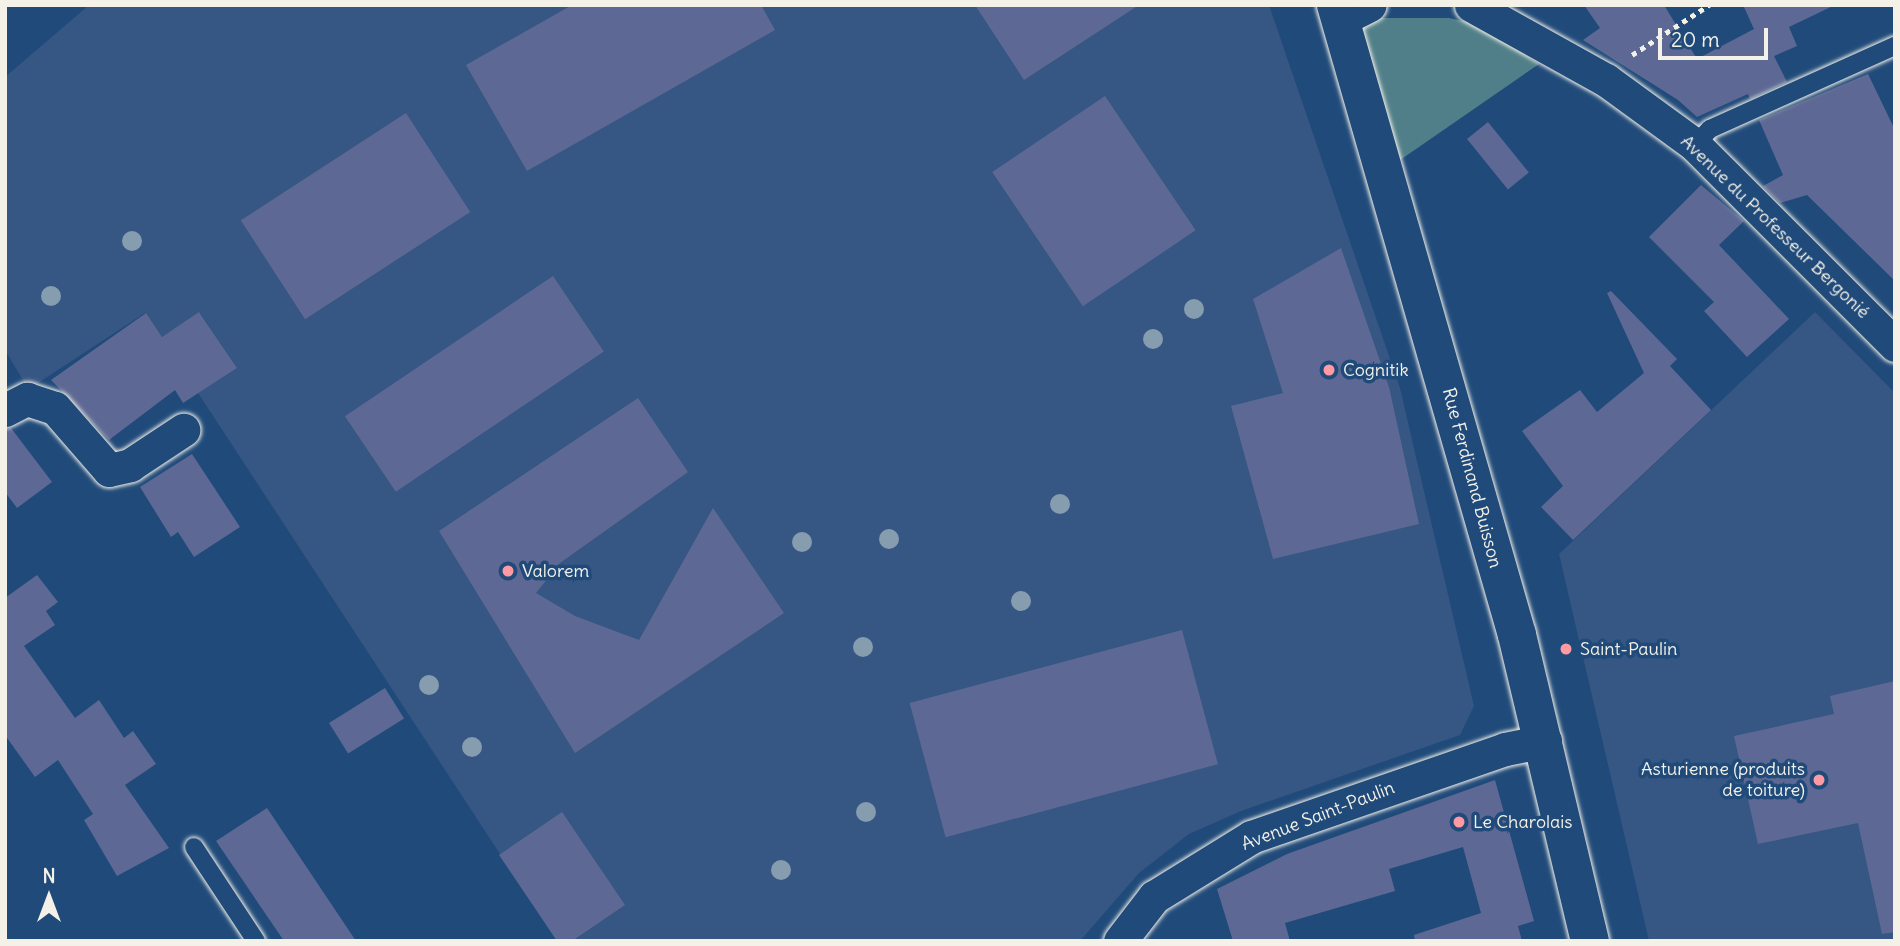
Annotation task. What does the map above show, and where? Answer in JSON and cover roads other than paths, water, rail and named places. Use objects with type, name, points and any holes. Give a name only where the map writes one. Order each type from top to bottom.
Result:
[{"type":"street","name":"Avenue du Professeur Bergonié","points":[[1471,5],[1606,80],[1695,145],[1895,345]]},
{"type":"street","name":"Rue Ferdinand Buisson","points":[[1349,10],[1545,741],[1590,941]]},
{"type":"street","points":[[5,410],[27,400],[55,408],[109,470],[131,465],[183,430]]},
{"type":"street","name":"Avenue Saint-Paulin","points":[[1120,941],[1154,897],[1251,838],[1505,748],[1545,741]]},
{"type":"lane","points":[[1695,145],[1710,129],[1895,46]]},
{"type":"lane","points":[[194,847],[256,941]]},
{"type":"place","name":"Cognitik","points":[[1329,370]]},
{"type":"place","name":"Valorem","points":[[508,571]]},
{"type":"place","name":"Saint-Paulin","points":[[1566,649]]},
{"type":"place","name":"Asturienne (produits de toiture)","points":[[1819,780]]},
{"type":"place","name":"Le Charolais","points":[[1459,822]]}]
